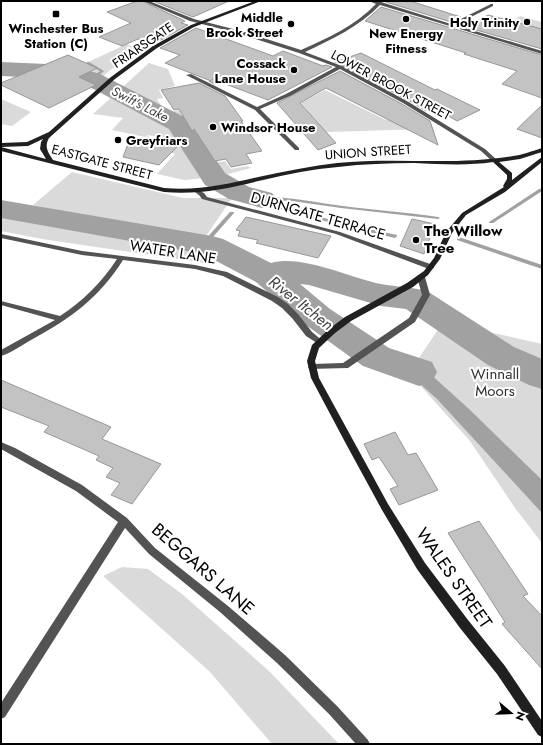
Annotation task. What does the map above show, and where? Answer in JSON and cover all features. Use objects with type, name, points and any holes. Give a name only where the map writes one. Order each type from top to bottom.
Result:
[{"type":"main road","name":"FRIARSGATE","points":[[50,160],[43,149],[44,142],[47,137],[116,76],[156,46],[201,22],[259,1]]},
{"type":"main road","name":"FRIARSGATE","points":[[1,145],[28,144],[39,140],[54,131]]},
{"type":"main road","name":"EASTGATE STREET","points":[[1,149],[50,160],[164,190],[198,192]]},
{"type":"main road","name":"UNION STREET","points":[[198,192],[218,189],[300,170],[372,161],[495,161],[514,158],[542,150]]},
{"type":"main road","points":[[312,367],[311,357],[321,340],[348,319],[401,291],[421,277],[437,259],[449,232],[464,214],[503,191],[542,159]]},
{"type":"main road","points":[[495,161],[510,174],[510,179],[503,191]]},
{"type":"main road","name":"WALES STREET","points":[[312,367],[315,378],[348,440],[385,507],[421,566],[464,624],[501,670],[542,731]]},
{"type":"street","name":"LOWER BROOK STREET","points":[[145,1],[201,22],[301,52],[340,67],[405,102],[483,150],[495,161]]},
{"type":"street","points":[[370,1],[542,53]]},
{"type":"street","points":[[301,52],[355,26],[379,3]]},
{"type":"street","points":[[452,25],[491,5]]},
{"type":"street","points":[[257,109],[288,96],[340,67]]},
{"type":"street","points":[[189,75],[257,109],[297,150]]},
{"type":"street","name":"DURNGATE TERRACE","points":[[198,192],[202,194],[204,198],[228,203],[338,233],[431,267]]},
{"type":"street","name":"WATER LANE","points":[[1,236],[57,249],[200,268],[225,274],[280,303],[291,311],[309,334],[321,340]]},
{"type":"street","points":[[1,353],[62,319],[91,298],[115,270],[121,258]]},
{"type":"street","points":[[312,367],[346,366],[412,320],[426,295],[421,277]]},
{"type":"street","points":[[1,303],[62,319]]},
{"type":"street","name":"BEGGARS LANE","points":[[1,445],[79,488],[124,521],[152,551],[224,609],[282,659],[333,710],[364,744]]},
{"type":"street","points":[[1,713],[124,521]]},
{"type":"green space","points":[[520,16],[542,22],[542,29],[538,33],[498,33]]},
{"type":"green space","points":[[127,44],[137,49],[98,80],[83,75],[97,68],[86,63]]},
{"type":"green space","points":[[149,63],[168,69],[175,86],[159,90],[163,98],[157,99],[166,113],[185,109],[190,119],[184,120],[196,137],[218,133],[207,149],[214,163],[225,161],[231,169],[248,166],[251,168],[216,177],[184,180],[157,174],[175,154],[160,150],[167,139],[148,135],[145,137],[112,130],[123,118],[93,114]]},
{"type":"green space","points":[[325,90],[386,120],[400,115],[427,129],[326,132],[301,103]]},
{"type":"green space","points":[[1,99],[31,112],[12,126],[1,124]]},
{"type":"green space","points":[[72,172],[183,198],[232,198],[202,242],[33,205]]},
{"type":"green space","points":[[1,216],[212,250],[205,263],[42,239],[1,231]]},
{"type":"green space","name":"Winnall Moors","points":[[439,328],[489,332],[542,344],[542,543],[515,508],[470,441],[409,373]]},
{"type":"green space","points":[[122,567],[148,569],[182,594],[270,672],[339,744],[272,744],[210,672],[103,576]]},
{"type":"shaded area","points":[[379,348],[397,351],[417,362],[469,409],[542,480],[542,513],[437,399],[401,367],[362,361]]},
{"type":"building","points":[[137,1],[142,1],[185,21],[181,23],[188,25],[152,45],[138,39],[122,46],[99,37],[131,23],[107,12]]},
{"type":"building","points":[[153,1],[229,1],[193,17]]},
{"type":"building","points":[[410,1],[461,17],[451,22],[386,2]]},
{"type":"building","points":[[381,7],[542,55],[542,98],[502,84],[517,71],[365,21]]},
{"type":"building","points":[[488,15],[542,29],[542,49],[459,25],[469,20],[476,22]]},
{"type":"building","points":[[196,28],[273,56],[283,51],[323,66],[326,65],[332,67],[268,100],[212,79],[216,85],[209,81],[211,81],[165,63],[180,55],[160,48]]},
{"type":"building","points":[[361,53],[435,90],[437,89],[480,110],[457,121],[422,100],[426,111],[335,62]]},
{"type":"building","points":[[68,55],[97,68],[79,77],[96,85],[49,108],[1,85],[1,83]]},
{"type":"building","points":[[340,71],[402,104],[430,121],[438,145],[326,88],[300,103],[336,143],[318,150],[277,103]]},
{"type":"building","name":"Windsor House","points":[[199,83],[225,96],[243,121],[241,121],[262,151],[246,154],[252,163],[231,167],[226,159],[215,161],[194,129],[192,131],[179,109],[174,110],[161,90]]},
{"type":"building","points":[[542,105],[542,138],[517,129]]},
{"type":"building","points":[[131,136],[145,139],[147,137],[179,145],[159,165],[123,157]]},
{"type":"building","points":[[246,217],[331,236],[318,258],[256,243],[258,240],[238,236],[240,231],[236,230]]},
{"type":"building","name":"The Willow Tree","points":[[412,219],[435,224],[424,254],[400,246]]},
{"type":"building","points":[[1,380],[111,427],[102,439],[161,464],[132,504],[111,495],[120,483],[106,477],[113,468],[96,460],[99,456],[44,432],[49,426],[1,407]]},
{"type":"building","points":[[395,432],[408,455],[416,453],[438,490],[399,505],[390,489],[398,486],[379,457],[372,460],[364,444]]},
{"type":"building","points":[[479,521],[528,594],[523,596],[542,616],[542,669],[502,624],[505,622],[448,533]]},
{"type":"waterway","points":[[88,63],[102,71],[92,79]]},
{"type":"waterway","name":"Swift's Lake","points":[[1,69],[69,72],[92,79],[179,124],[215,179],[239,193],[262,199]]},
{"type":"waterway","points":[[491,222],[541,190]]},
{"type":"waterway","name":"Swift's Lake","points":[[244,199],[247,196]]},
{"type":"waterway","points":[[395,236],[345,225],[268,204],[262,199],[292,200],[438,218]]},
{"type":"waterway","name":"River Itchen","points":[[1,209],[212,246],[268,275]]},
{"type":"waterway","points":[[204,244],[232,213]]},
{"type":"waterway","name":"Swift's Lake","points":[[459,239],[542,267]]},
{"type":"waterway","points":[[268,275],[279,271],[311,275],[381,295],[415,299],[501,356],[542,375]]},
{"type":"waterway","name":"River Itchen","points":[[268,275],[318,317],[376,357],[419,372]]},
{"type":"place","name":"Winchester Bus Station (C)","points":[[56,14]]},
{"type":"place","name":"New Energy Fitness","points":[[406,19]]},
{"type":"place","name":"Holy Trinity","points":[[527,22]]},
{"type":"place","name":"Middle Brook Street","points":[[291,24]]},
{"type":"place","name":"Cossack Lane House","points":[[294,70]]},
{"type":"place","name":"Windsor House","points":[[213,127]]},
{"type":"place","name":"Greyfriars","points":[[118,140]]},
{"type":"place","name":"The Willow Tree","points":[[416,240]]}]
